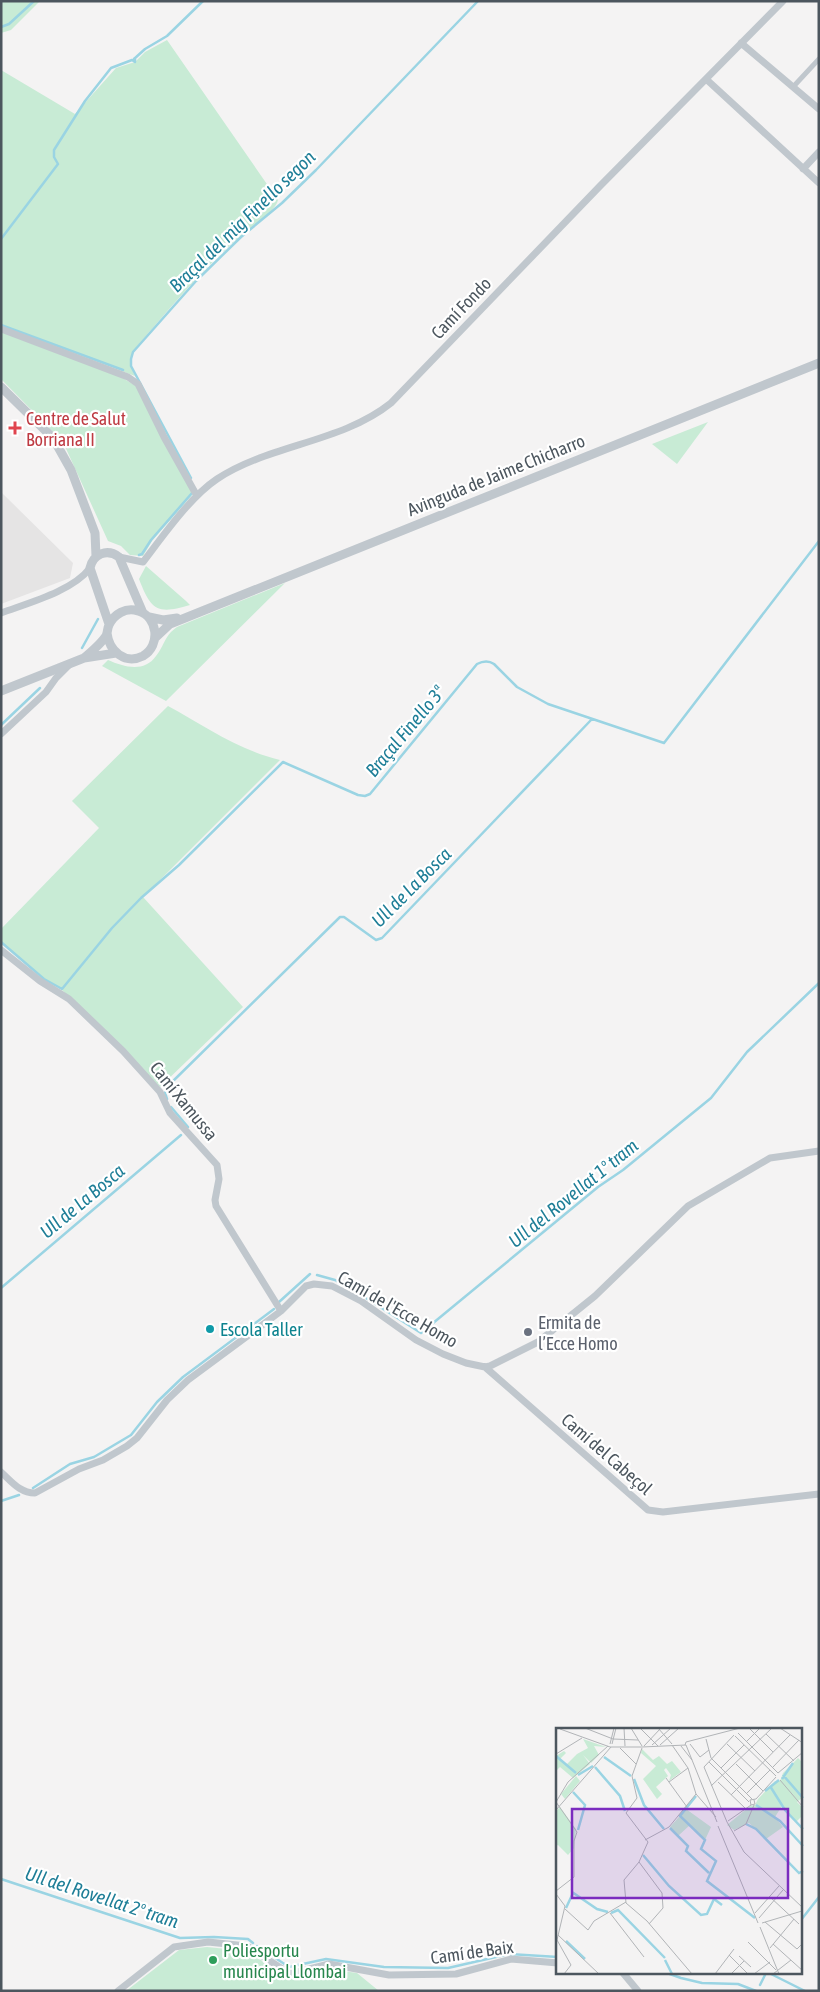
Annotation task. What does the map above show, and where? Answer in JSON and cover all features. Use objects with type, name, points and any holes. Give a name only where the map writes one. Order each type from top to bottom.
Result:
[{"type":"street","name":"Camí Fondo","points":[[115,555],[143,562],[197,496],[231,471],[369,418],[391,403],[782,1]]},
{"type":"street","points":[[741,43],[819,109]]},
{"type":"street","points":[[793,87],[819,59]]},
{"type":"street","points":[[706,79],[819,183]]},
{"type":"street","points":[[803,168],[819,152]]},
{"type":"street","points":[[1,329],[128,377],[138,384],[164,438],[197,496]]},
{"type":"street","name":"Avinguda de Jaime Chicharro","points":[[185,618],[819,363]]},
{"type":"street","points":[[1,387],[53,438],[71,470],[95,533],[96,556],[83,577],[68,587],[1,614]]},
{"type":"street","points":[[95,533],[115,555],[154,627],[155,638]]},
{"type":"street","points":[[96,556],[106,552],[115,555]]},
{"type":"street","points":[[90,568],[108,629],[109,644],[116,653],[126,658],[137,658],[151,648],[155,638],[170,624],[185,618]]},
{"type":"street","points":[[84,658],[96,648],[116,615],[126,610],[163,620],[185,618]]},
{"type":"street","points":[[1,691],[84,658],[116,653]]},
{"type":"street","points":[[1,734],[46,692],[56,678],[72,662]]},
{"type":"street","name":"Camí Xamussa","points":[[1,950],[40,981],[70,999],[98,1026],[160,1092],[170,1113],[217,1165],[219,1179],[216,1206],[281,1311]]},
{"type":"street","points":[[485,1367],[538,1342],[596,1296],[688,1206],[770,1158],[819,1151]]},
{"type":"street","name":"Camí de l'Ecce Homo","points":[[1,1472],[21,1490],[35,1493],[78,1469],[115,1454],[137,1438],[167,1400],[188,1380],[281,1311],[306,1286],[314,1284],[332,1286],[361,1301],[416,1340],[443,1354],[466,1363],[485,1367]]},
{"type":"street","name":"Camí del Cabeçol","points":[[485,1367],[648,1510],[663,1512],[819,1494]]},
{"type":"street","name":"Camí de Baix","points":[[118,1991],[174,1947],[208,1942],[247,1946],[290,1974],[329,1964],[390,1975],[456,1974],[511,1959],[556,1962]]},
{"type":"street","points":[[624,1974],[638,1991]]},
{"type":"shaded area","points":[[1,492],[73,563],[70,578],[1,604]]},
{"type":"green space","points":[[1,1],[40,1],[11,30],[1,33]]},
{"type":"green space","points":[[167,40],[278,200],[273,209],[243,234],[201,274],[138,345],[131,360],[135,376],[1,326],[1,70],[75,114],[116,68],[135,62],[145,52]]},
{"type":"green space","points":[[1,331],[121,377],[136,386],[193,494],[152,541],[143,556],[130,555],[121,546],[108,541],[63,442],[1,379]]},
{"type":"green space","points":[[708,422],[677,464],[652,444]]},
{"type":"green space","points":[[146,566],[190,605],[170,610],[157,607],[152,603],[147,598],[139,579]]},
{"type":"green space","points":[[285,583],[166,701],[102,666],[108,660],[134,667],[146,665],[156,656],[167,637],[177,627]]},
{"type":"green space","points":[[168,706],[236,744],[280,760],[143,897],[243,1007],[160,1087],[61,989],[44,979],[1,942],[1,929],[99,828],[72,801]]},
{"type":"green space","name":"Poliesportu municipal Llombai","points":[[207,1947],[247,1951],[288,1978],[329,1969],[357,1973],[379,1991],[126,1991],[179,1950]]},
{"type":"waterway","points":[[1,27],[9,24],[34,1]]},
{"type":"waterway","points":[[1,239],[58,164],[54,157],[54,150],[85,101],[111,68],[132,60],[135,62],[134,59],[145,49],[167,36],[203,1]]},
{"type":"waterway","name":"Braçal del mig Finello segon","points":[[191,478],[131,366],[133,352],[196,281],[241,237],[282,203],[316,170],[478,1]]},
{"type":"waterway","points":[[1,325],[123,370]]},
{"type":"waterway","name":"Braçal del mig Finello segon","points":[[139,555],[142,554],[151,540],[192,493]]},
{"type":"waterway","name":"Braçal Finello 3ª","points":[[1,942],[44,979],[62,989],[112,928],[141,898],[179,865],[283,762],[358,795],[365,796],[370,794],[477,664],[481,662],[488,661],[494,664],[517,687],[548,704],[664,743],[819,541]]},
{"type":"waterway","name":"Braçal del mig Finello segon","points":[[82,648],[98,619]]},
{"type":"waterway","name":"Braçal del mig Finello segon","points":[[1,725],[40,688]]},
{"type":"waterway","name":"Ull de La Bosca","points":[[167,1099],[165,1093],[168,1086],[340,917],[344,917],[376,940],[382,938],[592,719]]},
{"type":"waterway","name":"Ull del Rovellat 1º tram","points":[[317,1275],[335,1280],[355,1291],[421,1333],[598,1187],[623,1170],[711,1098],[747,1052],[819,983]]},
{"type":"waterway","name":"Ull de La Bosca","points":[[171,1107],[188,1127]]},
{"type":"waterway","name":"Ull de La Bosca","points":[[1,1288],[181,1135]]},
{"type":"waterway","name":"Ull del Rovellat 1º tram","points":[[279,1302],[310,1274]]},
{"type":"waterway","name":"Ull del Rovellat 1º tram","points":[[33,1488],[70,1464],[94,1457],[131,1435],[157,1402],[183,1377],[274,1309]]},
{"type":"waterway","name":"Ull del Rovellat 1º tram","points":[[1,1501],[19,1495]]},
{"type":"waterway","name":"Ull del Rovellat 2º tram","points":[[1,1879],[180,1938],[248,1939],[253,1943]]},
{"type":"waterway","name":"Ull del Rovellat 2º tram","points":[[802,1919],[819,1897]]},
{"type":"waterway","name":"Ull del Rovellat 2º tram","points":[[257,1946],[289,1967],[326,1959],[384,1967],[448,1968],[509,1954],[556,1957]]},
{"type":"waterway","name":"Ull del Rovellat 2º tram","points":[[670,1974],[702,1983],[738,1984],[756,1991]]},
{"type":"waterway","name":"Ull del Rovellat 2º tram","points":[[760,1985],[766,1974]]},
{"type":"waterway","points":[[771,1974],[805,1991]]},
{"type":"place","name":"Centre de Salut Borriana II","points":[[15,428]]},
{"type":"place","name":"Escola Taller","points":[[210,1329]]},
{"type":"place","name":"Ermita de l’Ecce Homo","points":[[528,1332]]},
{"type":"place","name":"Poliesportu municipal Llombai","points":[[213,1960]]}]
